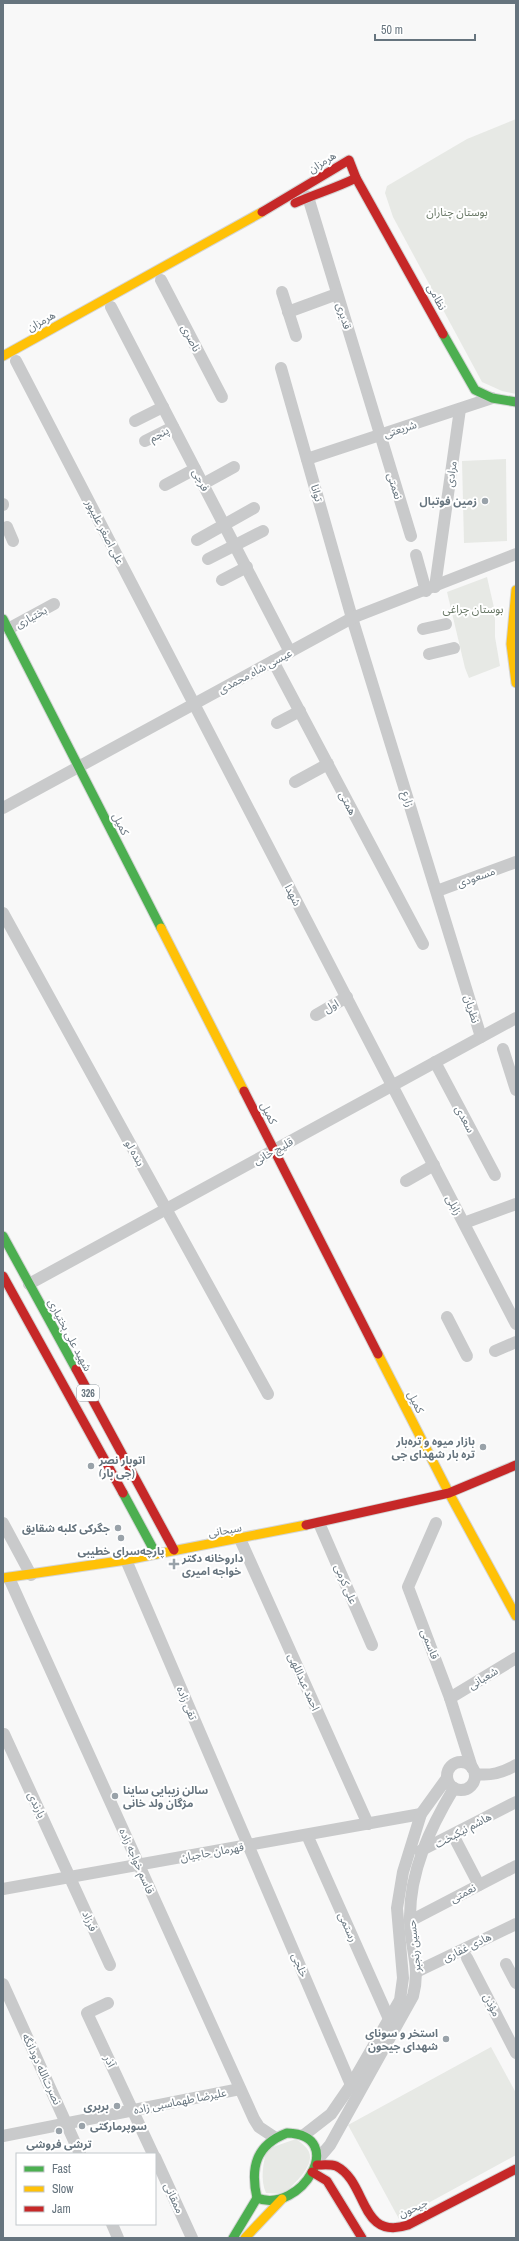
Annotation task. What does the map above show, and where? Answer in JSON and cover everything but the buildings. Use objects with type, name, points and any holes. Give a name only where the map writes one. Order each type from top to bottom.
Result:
[{"type":"main road","name":"هرمزان","points":[[3,356],[255,216],[349,160],[356,178]]},
{"type":"main road","points":[[196,260],[308,197],[337,188],[356,178]]},
{"type":"main road","name":"نظامی","points":[[356,178],[471,385],[480,393],[492,398],[516,402]]},
{"type":"main road","points":[[516,590],[514,644],[516,683]]},
{"type":"main road","name":"کمیل","points":[[6,624],[449,1493],[516,1616]]},
{"type":"main road","name":"شهید علی بختیاری","points":[[3,1236],[174,1550]]},
{"type":"main road","points":[[4,1279],[22,1271]]},
{"type":"main road","name":"326","points":[[4,1279],[156,1554]]},
{"type":"main road","name":"سبحانی","points":[[6,1578],[126,1560],[319,1523],[449,1493],[516,1465]]},
{"type":"main road","points":[[233,2238],[257,2198],[253,2180],[255,2166],[263,2148],[274,2137],[294,2133],[304,2135],[313,2146],[316,2166],[362,2238]]},
{"type":"main road","name":"جیحون","points":[[316,2166],[330,2165],[343,2172],[374,2218],[385,2227],[391,2228],[408,2225],[516,2169]]},
{"type":"main road","points":[[247,2237],[282,2200],[295,2190],[316,2166]]},
{"type":"main road","name":"جیحون","points":[[406,2236],[516,2179]]},
{"type":"main road","points":[[257,2198],[266,2201],[282,2200]]},
{"type":"street","name":"قدیری","points":[[308,197],[380,435]]},
{"type":"street","name":"ناصری","points":[[162,279],[222,397]]},
{"type":"street","points":[[282,292],[296,336]]},
{"type":"street","points":[[288,312],[337,294]]},
{"type":"street","name":"فرجی","points":[[111,307],[290,652]]},
{"type":"street","name":"علی اصغر علیپور","points":[[16,361],[194,704]]},
{"type":"street","name":"توانا","points":[[281,368],[352,618]]},
{"type":"street","name":"شریعتی","points":[[307,459],[492,398]]},
{"type":"street","points":[[135,421],[163,406]]},
{"type":"street","name":"مرادی","points":[[430,589],[460,409]]},
{"type":"street","name":"پنجم","points":[[145,441],[173,427]]},
{"type":"street","name":"نعمتی","points":[[380,435],[411,536]]},
{"type":"street","points":[[203,484],[234,467]]},
{"type":"street","points":[[166,485],[195,469]]},
{"type":"street","points":[[197,540],[254,508]]},
{"type":"street","points":[[5,528],[14,541]]},
{"type":"street","points":[[208,560],[263,531]]},
{"type":"street","name":"عیسی شاه محمدی","points":[[3,808],[352,618],[430,589],[516,554]]},
{"type":"street","points":[[416,555],[430,589]]},
{"type":"street","points":[[222,580],[247,567]]},
{"type":"street","name":"بختیاری","points":[[6,624],[54,604]]},
{"type":"street","name":"زارع","points":[[352,618],[464,980]]},
{"type":"street","points":[[423,629],[446,624]]},
{"type":"street","points":[[429,654],[454,648]]},
{"type":"street","name":"همتی","points":[[273,661],[423,944]]},
{"type":"street","name":"شهدا","points":[[194,704],[392,1086]]},
{"type":"street","points":[[277,723],[300,711]]},
{"type":"street","points":[[295,782],[328,764]]},
{"type":"street","name":"مسعودی","points":[[437,892],[516,862]]},
{"type":"street","name":"بنده لو","points":[[3,913],[268,1394]]},
{"type":"street","name":"نظریان","points":[[464,980],[481,1037]]},
{"type":"street","name":"اول","points":[[316,1015],[346,997]]},
{"type":"street","name":"قلیچ خانی","points":[[29,1284],[516,1018]]},
{"type":"street","points":[[502,1049],[516,1090]]},
{"type":"street","name":"سعدی","points":[[435,1062],[494,1176]]},
{"type":"street","name":"زابلی","points":[[392,1086],[516,1324]]},
{"type":"street","points":[[406,1181],[434,1165]]},
{"type":"street","points":[[464,1223],[516,1204]]},
{"type":"street","points":[[447,1317],[467,1356]]},
{"type":"street","points":[[495,1351],[516,1342]]},
{"type":"street","points":[[3,1523],[31,1574]]},
{"type":"street","name":"علی کرمی","points":[[319,1523],[372,1645]]},
{"type":"street","name":"قاسمی","points":[[436,1523],[408,1587],[450,1698],[474,1771]]},
{"type":"street","name":"احمد عبداللهی","points":[[240,1539],[368,1824]]},
{"type":"street","name":"تقی زاده","points":[[126,1560],[248,1845]]},
{"type":"street","name":"قاسم خواجه زاده","points":[[6,1578],[240,2089],[259,2127],[274,2137]]},
{"type":"street","name":"شعبانی","points":[[450,1698],[516,1658]]},
{"type":"street","name":"یارندی","points":[[4,1734],[70,1877]]},
{"type":"street","points":[[474,1771],[471,1786],[462,1790],[454,1788],[447,1778],[448,1769],[455,1762],[465,1762],[474,1771],[492,1775],[501,1773],[516,1765]]},
{"type":"street","name":"حسین رنجبر","points":[[304,2135],[331,2114],[351,2085],[400,2000],[404,1978],[397,1908],[403,1872],[421,1814],[447,1778]]},
{"type":"street","name":"حسین رنجبر","points":[[316,2166],[330,2145],[405,2013],[413,1996],[418,1971],[410,1921],[412,1895],[423,1851],[434,1821],[454,1788]]},
{"type":"street","name":"هاشم نیکبخت","points":[[409,1851],[423,1851],[516,1802]]},
{"type":"street","name":"قهرمان حاجیان","points":[[3,1889],[421,1814]]},
{"type":"street","name":"رستمی","points":[[306,1834],[389,2020]]},
{"type":"street","points":[[453,1835],[478,1885]]},
{"type":"street","name":"خلجی","points":[[248,1845],[351,2085]]},
{"type":"street","name":"نعمتی","points":[[410,1921],[516,1866]]},
{"type":"street","name":"فرزاد","points":[[70,1877],[110,1965]]},
{"type":"street","name":"هادی غفاری","points":[[418,1971],[516,1924]]},
{"type":"street","name":"مؤذن","points":[[467,1958],[516,2053]]},
{"type":"street","points":[[506,1964],[516,1983]]},
{"type":"street","name":"نصرت‌الله دودانگه","points":[[3,1984],[80,2153]]},
{"type":"street","name":"آذر","points":[[108,2003],[87,2013],[133,2110]]},
{"type":"street","name":"علیرضا طهماسبی زاده","points":[[3,2136],[240,2089]]},
{"type":"street","points":[[133,2110],[154,2153]]},
{"type":"street","name":"ممقانی","points":[[156,2159],[192,2238]]},
{"type":"street","points":[[112,2225],[118,2238]]},
{"type":"green space","name":"بوستان چناران","points":[[516,119],[516,394],[502,391],[482,382],[393,217],[385,193],[387,186],[467,139]]},
{"type":"green space","name":"زمین فوتبال","points":[[506,459],[507,541],[464,543],[462,461]]},
{"type":"green space","name":"بوستان چراغی","points":[[487,577],[495,612],[495,637],[500,666],[469,678],[465,668],[447,592]]},
{"type":"green space","points":[[491,2047],[516,2093],[516,2155],[399,2219],[348,2125]]},
{"type":"green space","points":[[296,2139],[305,2146],[309,2152],[310,2158],[306,2169],[284,2194],[266,2193],[263,2183],[263,2171],[267,2149]]},
{"type":"traffic: fast","points":[[443,334],[475,390],[492,398],[516,402]]},
{"type":"traffic: fast","points":[[3,619],[161,928]]},
{"type":"traffic: fast","points":[[3,1236],[76,1369]]},
{"type":"traffic: fast","points":[[123,1493],[156,1554]]},
{"type":"traffic: fast","points":[[287,2133],[305,2137],[315,2146],[316,2159],[312,2173],[302,2185],[289,2195],[273,2200],[257,2198],[254,2176],[258,2158],[268,2144],[287,2133]]},
{"type":"traffic: fast","points":[[233,2238],[257,2198]]},
{"type":"traffic: slow","points":[[3,356],[262,212]]},
{"type":"traffic: slow","points":[[516,590],[511,644],[516,683]]},
{"type":"traffic: slow","points":[[161,928],[244,1091]]},
{"type":"traffic: slow","points":[[378,1354],[449,1493],[516,1616]]},
{"type":"traffic: slow","points":[[3,1578],[126,1560],[306,1525]]},
{"type":"traffic: slow","points":[[245,2238],[282,2199]]},
{"type":"traffic: jam","points":[[262,212],[349,160],[356,178],[443,334]]},
{"type":"traffic: jam","points":[[295,203],[356,178]]},
{"type":"traffic: jam","points":[[244,1091],[378,1354]]},
{"type":"traffic: jam","points":[[3,1276],[123,1493]]},
{"type":"traffic: jam","points":[[76,1369],[174,1550]]},
{"type":"traffic: jam","points":[[306,1525],[449,1493],[516,1465]]},
{"type":"traffic: jam","points":[[317,2165],[336,2166],[346,2174],[354,2184],[372,2218],[381,2225],[392,2228],[408,2225],[516,2169]]},
{"type":"traffic: jam","points":[[312,2172],[327,2181],[362,2238]]},
{"type":"place","name":"زمین فوتبال","points":[[485,501]]},
{"type":"place","name":"بازار میوه و تره‌بار تره بار شهدای جی","points":[[483,1447]]},
{"type":"place","name":"اتوبار نصر (جی بار)","points":[[91,1466]]},
{"type":"place","name":"جگرکی کلبه شقایق","points":[[118,1528]]},
{"type":"place","name":"پارچه‌سرای خطیبی","points":[[121,1538]]},
{"type":"place","name":"داروخانه دکتر خواجه امیری","points":[[174,1564]]},
{"type":"place","name":"سالن زیبایی ساینا مژگان ولد خانی","points":[[115,1796]]},
{"type":"place","name":"استخر و سونای شهدای جیحون","points":[[446,2039]]},
{"type":"place","name":"بربری","points":[[117,2106]]},
{"type":"place","name":"سوپرمارکتی","points":[[82,2126]]},
{"type":"place","name":"ترشی فروشی","points":[[59,2131]]}]
